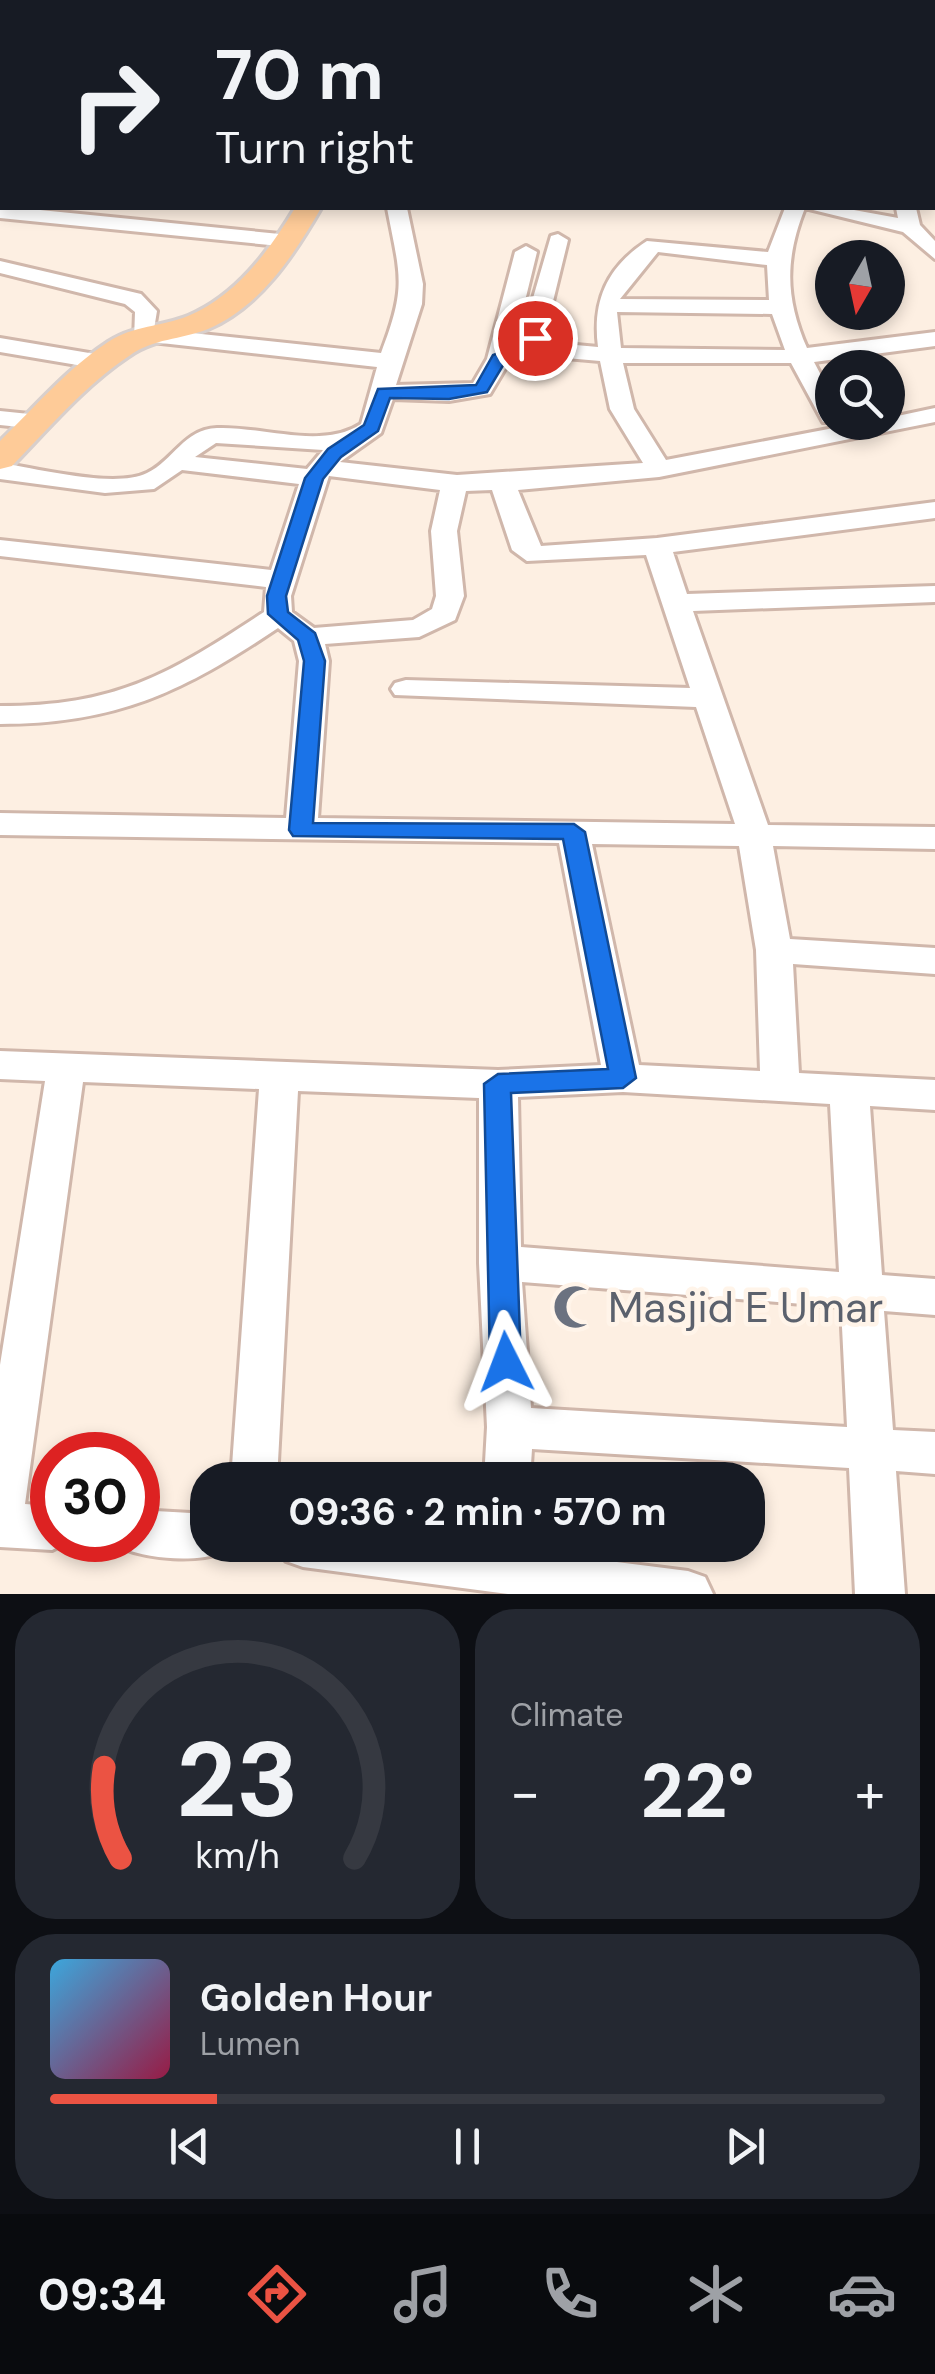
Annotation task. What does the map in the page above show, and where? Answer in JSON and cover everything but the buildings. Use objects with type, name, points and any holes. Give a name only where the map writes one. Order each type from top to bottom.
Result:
[{"type":"main road","points":[[0,459],[101,362],[142,334],[178,329],[215,314],[290,241],[307,210]]},
{"type":"street","points":[[278,614],[281,580],[317,472],[372,428],[390,361],[412,304],[398,210]]},
{"type":"street","points":[[794,210],[778,260],[780,306],[799,357],[815,386]]},
{"type":"street","points":[[836,210],[908,217],[935,253]]},
{"type":"street","points":[[0,212],[290,241]]},
{"type":"street","points":[[528,348],[535,338],[558,240]]},
{"type":"street","points":[[659,468],[619,403],[614,357],[606,330],[606,305],[636,262],[654,245],[778,260]]},
{"type":"street","points":[[384,392],[482,389],[499,359],[526,252]]},
{"type":"street","points":[[0,266],[133,299],[146,311],[142,334],[390,361]]},
{"type":"street","points":[[606,305],[780,306]]},
{"type":"street","points":[[499,359],[528,348],[720,362],[799,357],[935,339]]},
{"type":"street","points":[[0,345],[101,362]]},
{"type":"street","points":[[905,418],[935,415]]},
{"type":"street","points":[[0,418],[38,422]]},
{"type":"street","points":[[176,462],[455,484],[571,480],[659,468],[815,430]]},
{"type":"street","points":[[0,471],[132,485],[158,478],[199,441],[214,434],[349,444]]},
{"type":"street","points":[[502,482],[526,550],[537,555],[657,546],[935,510]]},
{"type":"street","points":[[308,637],[419,628],[445,614],[450,596],[444,531],[455,484]]},
{"type":"street","points":[[657,546],[672,603],[754,833],[774,950],[780,1084]]},
{"type":"street","points":[[0,548],[281,580]]},
{"type":"street","points":[[672,603],[935,594]]},
{"type":"street","points":[[278,614],[308,637],[314,661],[301,830]]},
{"type":"street","points":[[0,715],[108,708],[141,698],[179,682],[278,614]]},
{"type":"street","points":[[406,689],[706,698]]},
{"type":"street","points":[[0,824],[935,838]]},
{"type":"street","points":[[574,832],[623,1078]]},
{"type":"street","points":[[774,950],[935,961]]},
{"type":"street","points":[[0,1065],[498,1084],[623,1078],[935,1095]]},
{"type":"street","points":[[0,1515],[16,1306],[66,1068]]},
{"type":"street","points":[[255,1462],[279,1078]]},
{"type":"street","points":[[498,1084],[508,1462]]},
{"type":"street","points":[[849,1090],[880,1594]]},
{"type":"street","points":[[500,1264],[935,1297]]},
{"type":"street","points":[[510,1428],[935,1453]]},
{"type":"street","points":[[0,1526],[30,1527]]},
{"type":"street","points":[[160,1533],[190,1535]]},
{"type":"street","points":[[519,1562],[688,1594]]},
{"type":"place","name":"Masjid E Umar","points":[[575,1307]]},
{"type":"route","points":[[506,1362],[500,1264],[498,1084],[623,1078],[574,832],[301,830],[314,661],[308,637],[278,614],[276,596],[314,478],[334,453],[372,428],[384,392],[449,394],[482,389],[499,359],[516,355],[535,338]]}]
